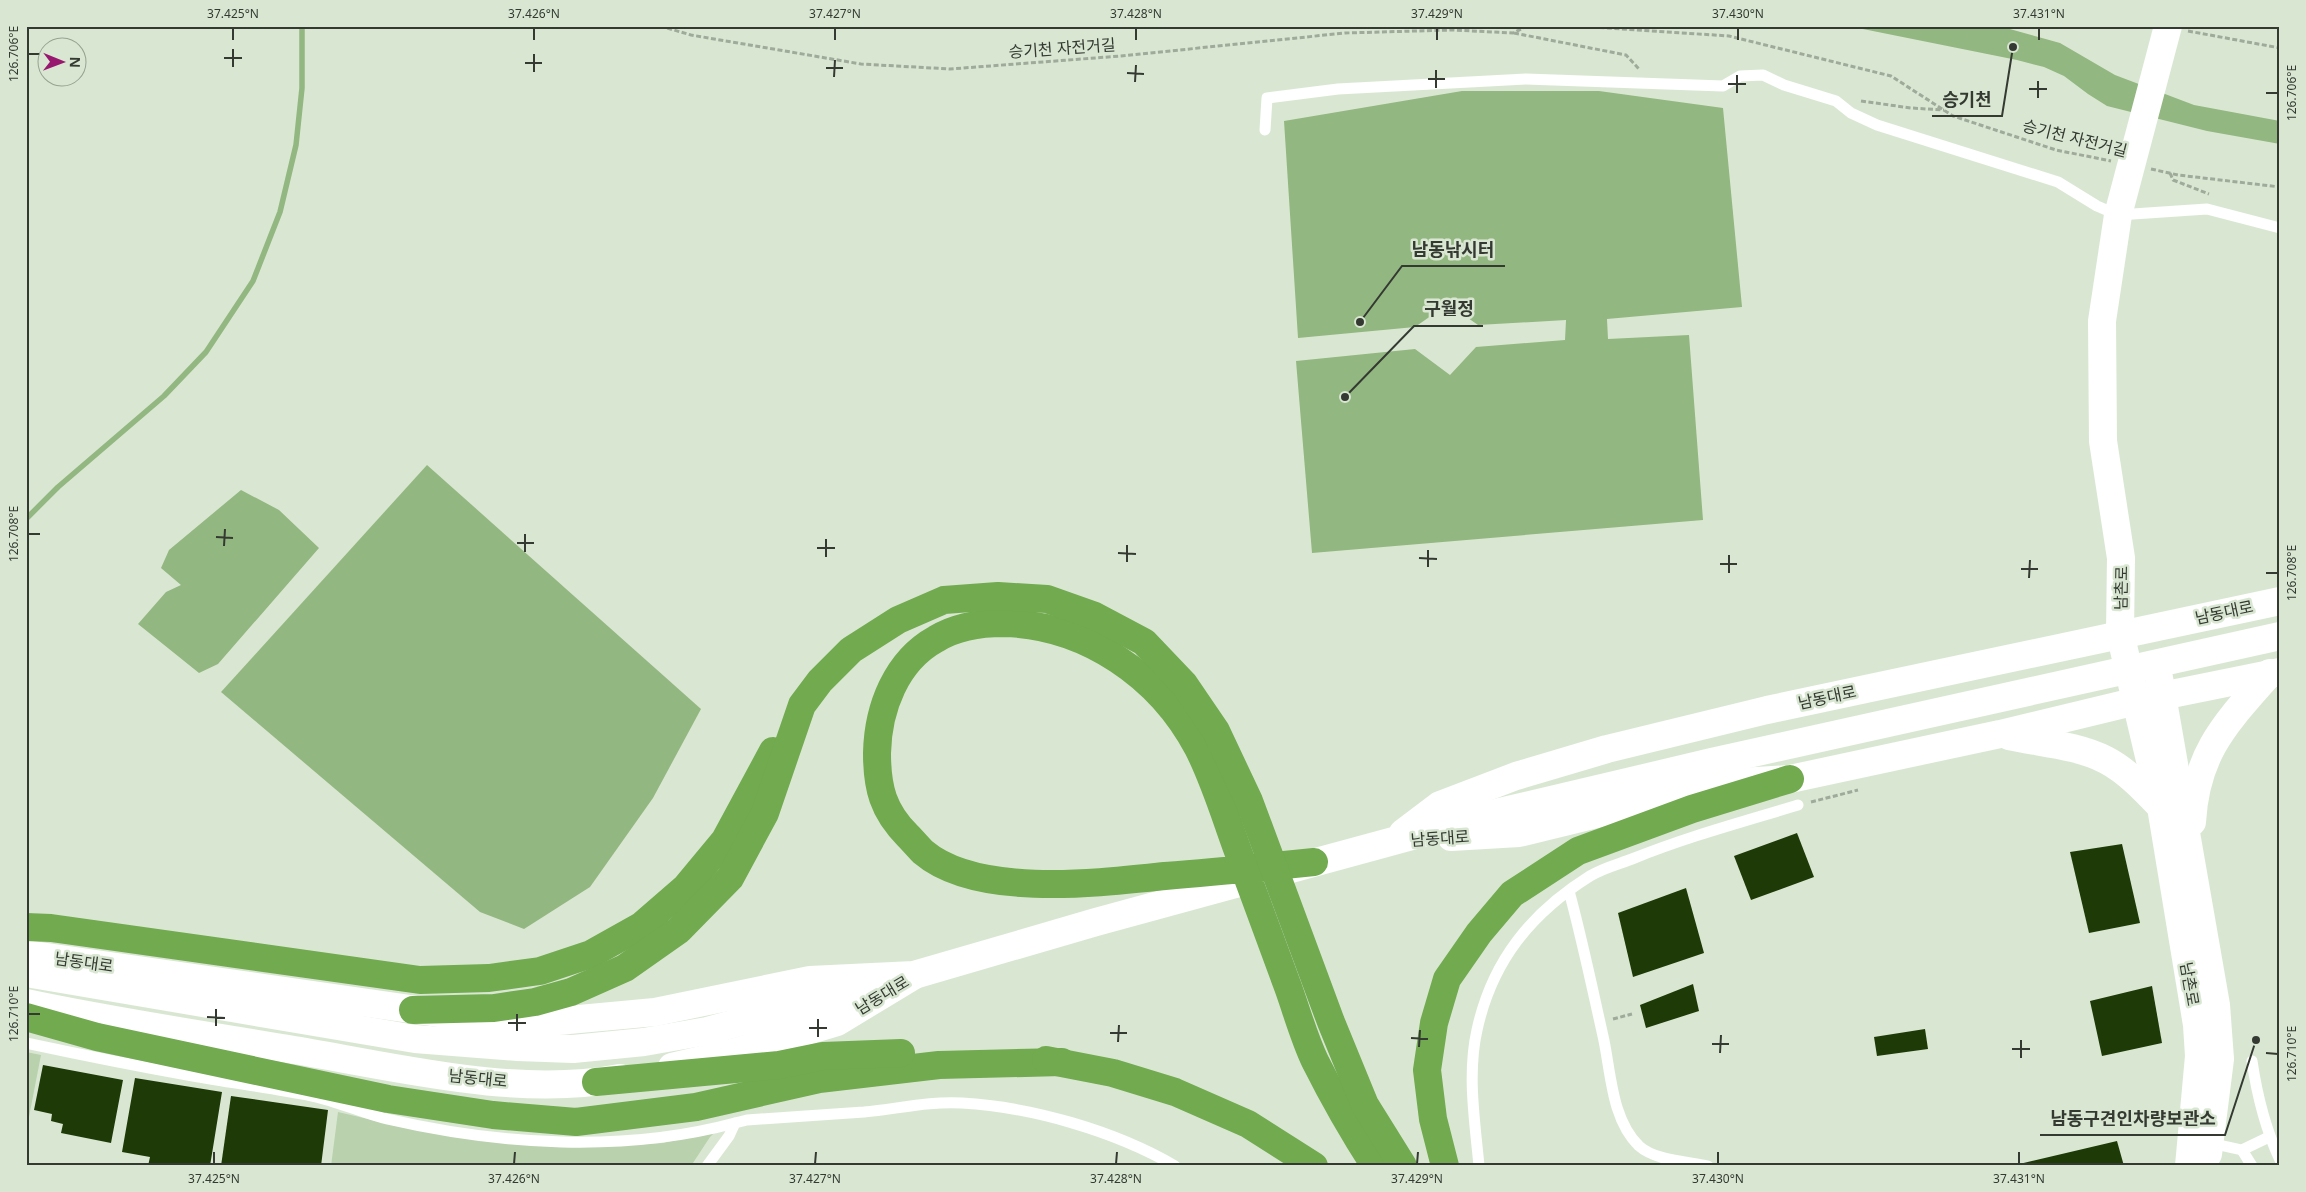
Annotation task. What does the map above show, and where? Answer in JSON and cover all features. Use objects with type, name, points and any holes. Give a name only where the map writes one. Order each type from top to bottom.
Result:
[{"type":"highway","points":[[26,927],[51,928],[420,980],[489,978],[540,971],[591,954],[640,926],[686,888],[725,840],[768,760],[802,705],[820,680],[851,650],[906,617],[944,600],[998,596],[1047,599],[1095,616],[1144,642],[1184,684],[1216,731],[1249,801],[1311,970],[1365,1105],[1403,1166]]},
{"type":"highway","points":[[1314,862],[1076,885],[1002,881],[957,870],[925,854],[897,825],[879,791],[877,752],[880,714],[896,678],[920,648],[951,630],[985,623],[1031,624],[1072,634],[1110,653],[1143,677],[1170,706],[1198,748],[1215,789],[1280,964],[1314,1058],[1354,1134],[1375,1166]]},
{"type":"highway","points":[[413,1010],[494,1008],[535,1002],[571,992],[625,968],[679,930],[730,878],[765,813],[802,705]]},
{"type":"highway","points":[[1445,1166],[1433,1119],[1427,1070],[1434,1023],[1447,979],[1478,933],[1512,894],[1578,851],[1692,808],[1790,779]]},
{"type":"highway","points":[[29,1009],[97,1037],[388,1100],[493,1116],[576,1122],[696,1107],[819,1079],[939,1065],[1062,1062]]},
{"type":"highway","points":[[596,1082],[779,1065],[823,1056],[910,1052],[982,1053],[1062,1062],[1113,1073],[1174,1092],[1248,1124],[1314,1166]]},
{"type":"main road","name":"남촌로","points":[[2174,28],[2133,176],[2118,216],[2102,321],[2102,441],[2133,631],[2137,701],[2161,807],[2197,1025],[2199,1056],[2189,1166]]},
{"type":"main road","name":"남동대로","points":[[1392,841],[1440,805],[1516,776],[1607,750],[1767,710],[2280,601]]},
{"type":"main road","name":"남촌로","points":[[2133,631],[2163,696],[2190,864],[2216,1005],[2220,1059],[2208,1154]]},
{"type":"main road","name":"남동대로","points":[[26,954],[480,1020],[547,1022],[655,1012],[810,980],[914,975],[1096,922],[1500,812],[1732,758],[2280,636]]},
{"type":"main road","name":"남동대로","points":[[1392,841],[1519,833],[1724,783],[1790,779],[1878,758],[2000,734],[2137,701],[2275,673]]},
{"type":"main road","points":[[2190,864],[2194,794],[2210,748],[2231,717],[2275,673]]},
{"type":"main road","points":[[2000,734],[2072,749],[2105,760],[2138,784],[2161,807]]},
{"type":"main road","points":[[26,972],[415,1039],[518,1048],[573,1049],[644,1042],[707,1031],[914,975]]},
{"type":"main road","name":"남동대로","points":[[29,1009],[466,1079],[550,1084],[596,1082],[736,1052],[837,1022],[914,975]]},
{"type":"lane","points":[[1265,130],[1267,98],[1338,89],[1526,79],[1723,86],[1740,76],[1763,75],[1784,85],[1836,101],[1851,113],[1877,125],[2058,182],[2097,206],[2118,216],[2207,209],[2225,212],[2280,228]]},
{"type":"lane","points":[[1479,1166],[1473,1097],[1473,1056],[1476,1031],[1485,1000],[1500,965],[1526,928],[1569,891],[1592,875],[1646,853],[1707,832],[1798,805]]},
{"type":"lane","points":[[1569,891],[1600,1023],[1612,1086],[1624,1125],[1640,1146],[1657,1155],[1708,1166]]},
{"type":"lane","points":[[26,1043],[98,1059],[314,1096],[386,1119],[488,1138],[572,1142],[611,1141],[664,1137],[747,1120],[866,1112],[916,1104],[962,1103],[1018,1111],[1066,1122],[1114,1137],[1175,1166]]},
{"type":"lane","points":[[2252,1061],[2269,1137],[2280,1160]]},
{"type":"lane","points":[[707,1166],[729,1136],[735,1122]]},
{"type":"lane","points":[[2208,1154],[2242,1150],[2269,1137]]},
{"type":"lane","points":[[2242,1150],[2252,1166]]},
{"type":"path","name":"승기천 자전거길","points":[[660,26],[691,35],[861,64],[950,69],[1121,56],[1345,32],[1452,30],[1513,33],[1527,26]]},
{"type":"path","name":"승기천 자전거길","points":[[1577,26],[1729,36],[1891,76],[1953,116],[2056,150],[2113,161]]},
{"type":"path","points":[[2174,28],[2280,48]]},
{"type":"path","points":[[1513,33],[1626,56],[1652,84]]},
{"type":"path","points":[[1836,101],[1845,99],[1944,110]]},
{"type":"path","name":"승기천 자전거길","points":[[2133,176],[2170,173],[2280,187]]},
{"type":"path","points":[[2170,173],[2173,180],[2222,198],[2227,202],[2225,212]]},
{"type":"path","points":[[1600,1023],[1632,1014]]},
{"type":"shaded area","points":[[1848,26],[1999,26],[2060,43],[2115,75],[2194,105],[2280,121],[2280,144],[2207,131],[2107,106],[2064,76],[2044,67]]},
{"type":"shaded area","points":[[1462,91],[1599,91],[1723,108],[1742,307],[1607,319],[1608,339],[1689,335],[1703,520],[1312,553],[1296,361],[1415,349],[1450,375],[1476,347],[1565,340],[1566,320],[1478,325],[1448,304],[1415,327],[1298,338],[1284,121]]},
{"type":"shaded area","points":[[427,465],[701,709],[653,798],[590,887],[524,929],[480,912],[221,692]]},
{"type":"shaded area","points":[[241,490],[279,510],[319,548],[218,664],[199,673],[138,624],[166,592],[181,585],[161,568],[169,550]]},
{"type":"shaded area","points":[[26,1052],[41,1055],[28,1122],[26,1121]]},
{"type":"shaded area","points":[[338,1112],[385,1123],[615,1146],[663,1143],[716,1131],[691,1166],[331,1166]]},
{"type":"building","points":[[1797,833],[1814,877],[1751,900],[1734,856]]},
{"type":"building","points":[[2122,844],[2140,923],[2089,933],[2070,852]]},
{"type":"building","points":[[1686,888],[1704,953],[1633,977],[1618,913]]},
{"type":"building","points":[[1693,984],[1699,1011],[1646,1028],[1640,1005]]},
{"type":"building","points":[[2152,986],[2162,1043],[2102,1056],[2090,1001]]},
{"type":"building","points":[[1925,1029],[1928,1049],[1877,1056],[1874,1037]]},
{"type":"building","points":[[43,1065],[123,1080],[111,1143],[61,1133],[63,1124],[51,1121],[52,1114],[34,1110]]},
{"type":"building","points":[[135,1078],[222,1092],[210,1166],[148,1166],[150,1157],[122,1152]]},
{"type":"building","points":[[231,1096],[328,1110],[321,1166],[221,1166]]},
{"type":"building","points":[[2117,1141],[2124,1166],[2015,1165]]},
{"type":"waterway","points":[[26,519],[58,487],[164,396],[206,352],[253,281],[280,212],[296,145],[302,88],[302,26]]},
{"type":"place","name":"승기천","points":[[2013,47]]},
{"type":"place","name":"남동낚시터","points":[[1360,322]]},
{"type":"place","name":"구월정","points":[[1345,397]]},
{"type":"place","name":"남동구견인차량보관소","points":[[2256,1040]]}]
